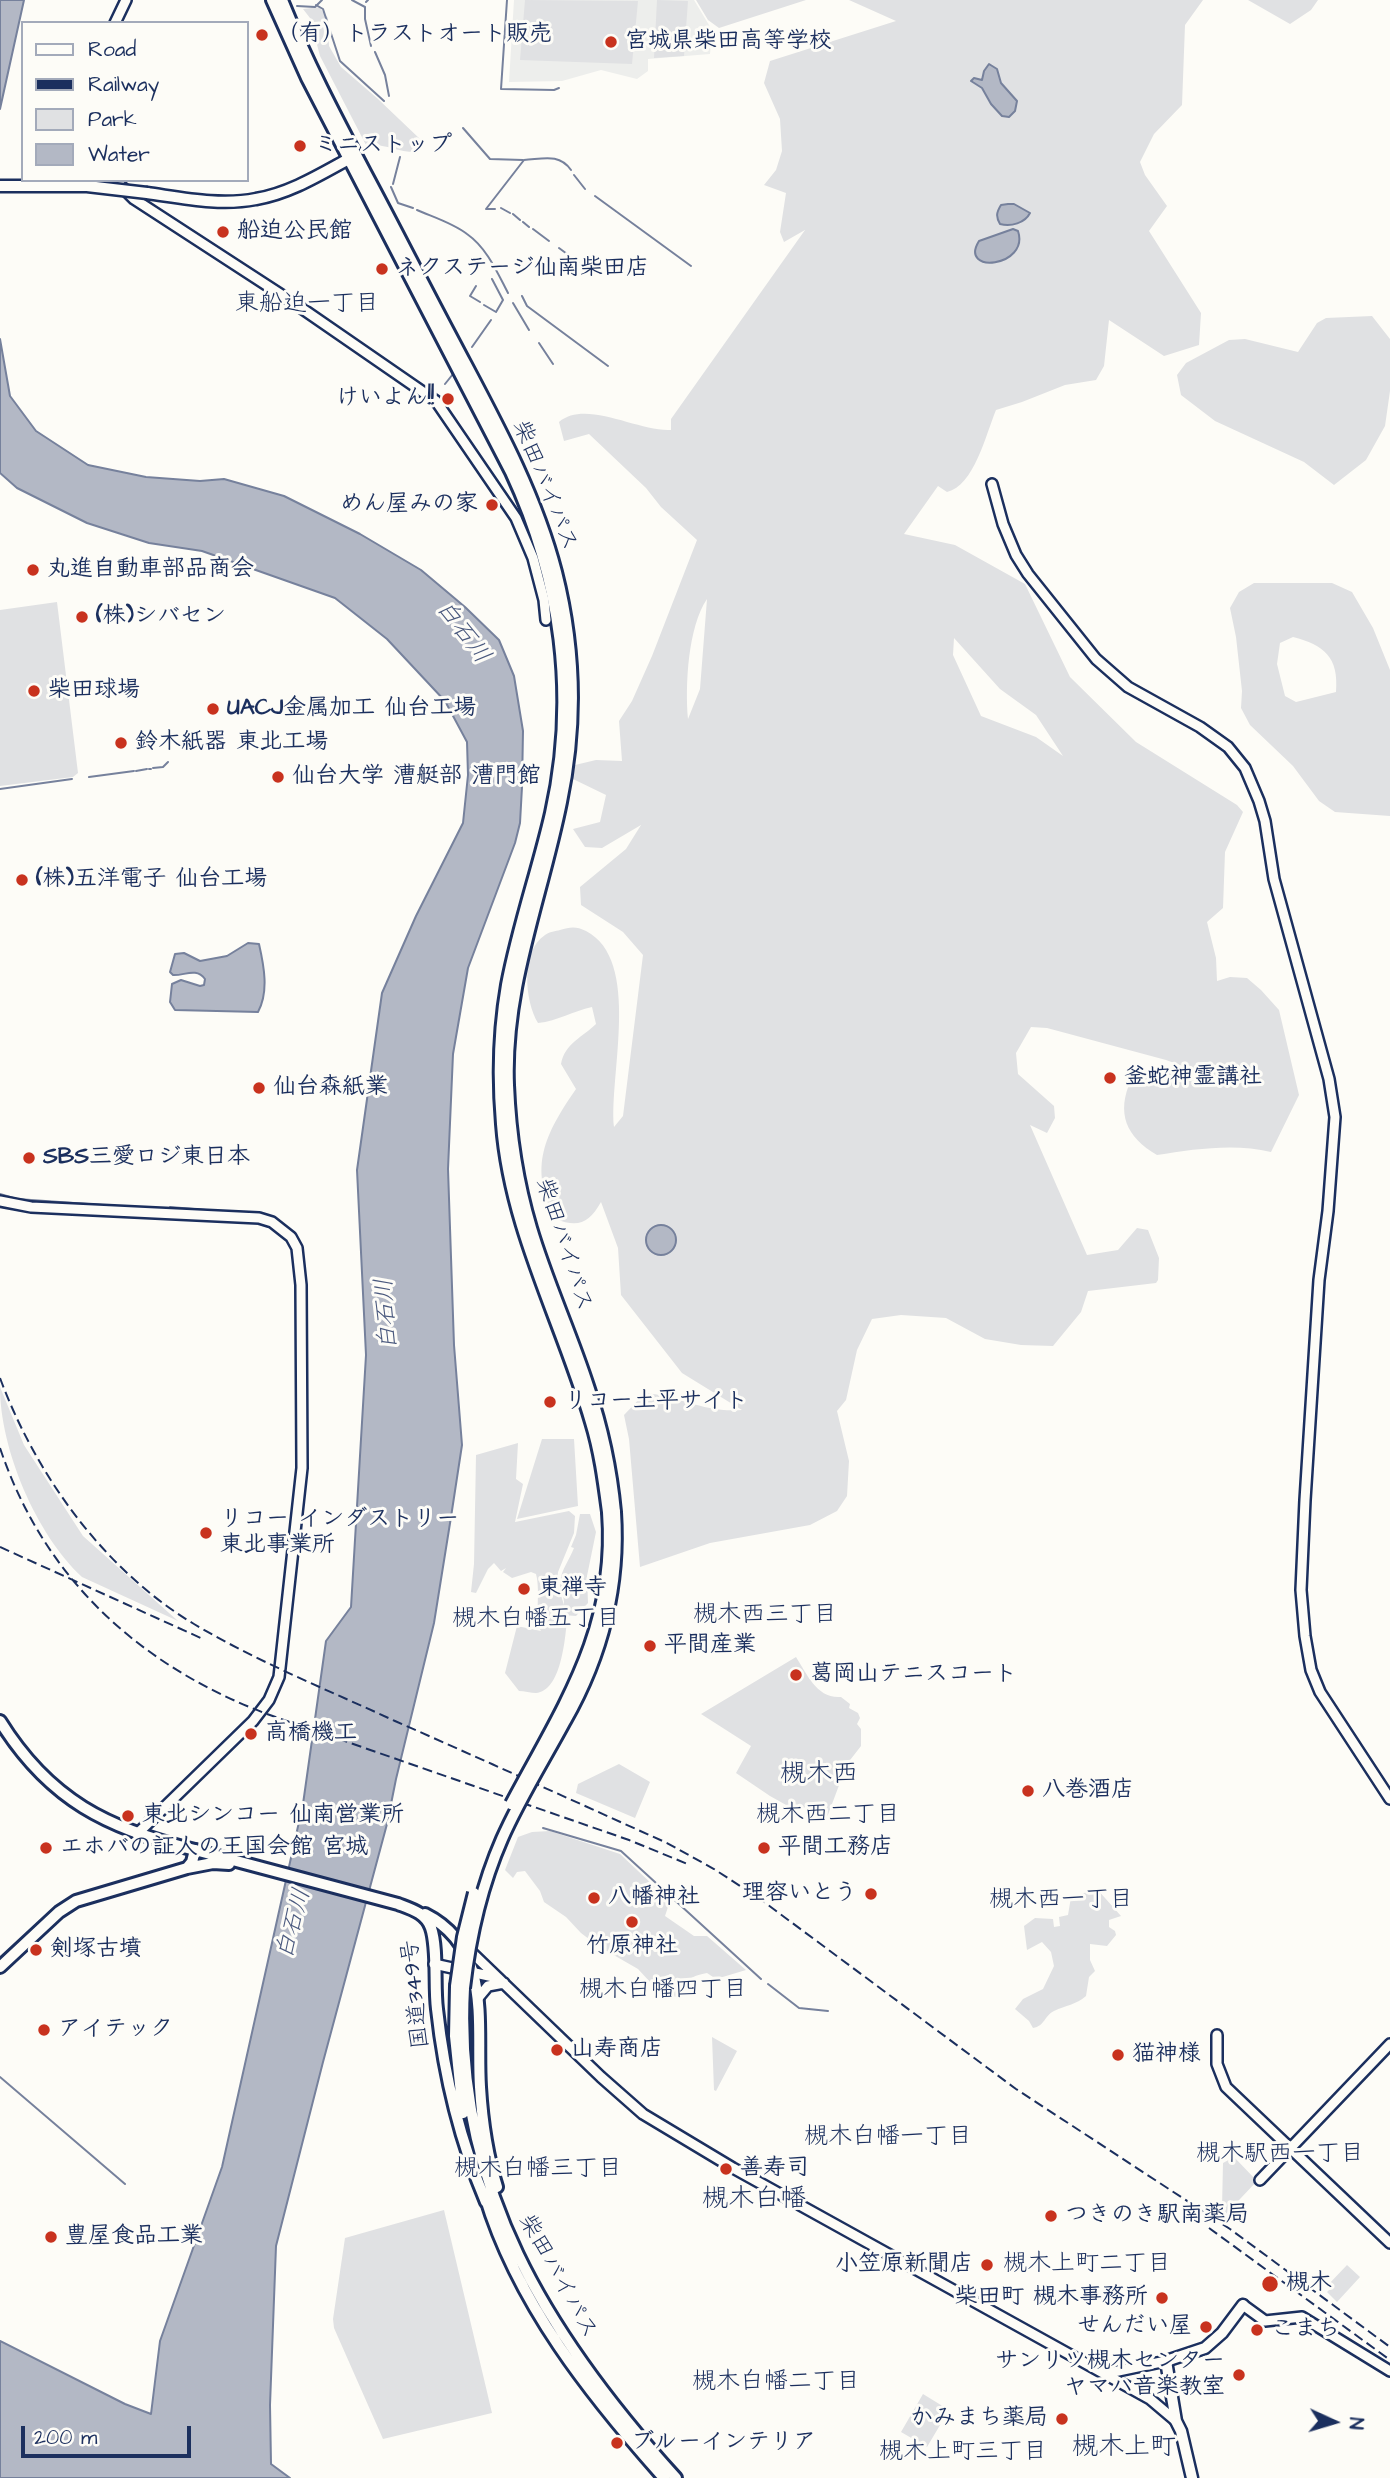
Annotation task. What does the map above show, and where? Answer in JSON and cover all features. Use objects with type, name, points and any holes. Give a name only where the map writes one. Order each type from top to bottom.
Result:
[{"type":"main road","name":"柴田バイパス","points":[[272,0],[302,69],[514,458],[540,521],[563,603],[572,688],[567,766],[558,816],[513,997],[508,1084],[513,1149],[522,1193],[542,1261],[596,1411],[607,1458],[615,1574],[602,1637],[578,1696],[515,1812],[494,1860],[474,1923],[460,1987],[455,2036],[462,2106],[486,2202],[509,2257],[541,2320],[613,2419],[664,2478]]},
{"type":"main road","name":"柴田バイパス","points":[[282,0],[352,157]]},
{"type":"main road","points":[[0,186],[87,186],[218,202],[256,199],[289,189],[352,157]]},
{"type":"main road","name":"国道349号","points":[[0,1721],[21,1753],[60,1791],[105,1821],[137,1834],[398,1904],[418,1912],[426,1919],[433,1931],[437,2009],[450,2086],[470,2164],[486,2202]]},
{"type":"main road","points":[[187,1868],[192,1862],[195,1850]]},
{"type":"main road","points":[[0,1967],[66,1906],[187,1868],[213,1863],[254,1866]]},
{"type":"main road","points":[[418,1912],[436,1919],[453,1935],[474,1972],[478,1998],[482,2114],[509,2237]]},
{"type":"main road","name":"柴田バイパス","points":[[460,1987],[470,2106],[483,2166],[509,2237],[548,2314],[577,2357],[676,2478]]},
{"type":"main road","points":[[1192,2478],[1177,2421],[1166,2361],[1205,2348],[1222,2333],[1242,2305]]},
{"type":"street","points":[[117,21],[126,0]]},
{"type":"street","points":[[117,182],[134,199],[294,303],[436,401],[516,517],[533,558],[546,620]]},
{"type":"street","points":[[992,484],[1003,524],[1016,555],[1096,659],[1128,687],[1200,727],[1228,747],[1245,768],[1259,801],[1265,821],[1274,879],[1329,1079],[1335,1117],[1328,1211],[1319,1280],[1305,1500],[1301,1590],[1305,1636],[1311,1670],[1320,1692],[1390,1799]]},
{"type":"street","points":[[0,1201],[41,1207],[259,1218],[282,1229],[297,1248],[301,1285],[302,1468],[279,1676],[269,1700],[253,1721],[137,1834]]},
{"type":"street","points":[[453,1935],[643,2114],[733,2168],[1150,2399],[1177,2421]]},
{"type":"street","points":[[434,1964],[502,1981]]},
{"type":"street","points":[[478,1998],[488,1986],[502,1981]]},
{"type":"street","points":[[1217,2035],[1217,2064],[1226,2087],[1390,2243]]},
{"type":"street","points":[[1260,2180],[1390,2044]]},
{"type":"street","points":[[1242,2305],[1265,2321],[1303,2317],[1390,2371]]},
{"type":"street","points":[[1104,2374],[1166,2361]]},
{"type":"shaded area","name":"宮城県柴田高等学校","points":[[514,0],[694,0],[712,30],[710,54],[648,59],[648,71],[637,79],[601,70],[562,81],[509,82]]},
{"type":"green space","points":[[525,0],[638,1],[632,64],[520,60]]},
{"type":"green space","points":[[657,0],[688,1],[684,56],[654,58]]},
{"type":"green space","points":[[696,0],[806,0],[719,28],[708,20]]},
{"type":"green space","points":[[849,0],[1203,0],[1185,25],[1182,105],[1154,134],[1140,162],[1145,175],[1167,206],[1149,231],[1201,313],[1199,345],[1164,356],[1109,320],[1104,366],[1096,380],[1065,385],[996,410],[978,458],[965,480],[947,492],[938,486],[904,534],[955,545],[1025,584],[1070,677],[1136,742],[1237,805],[1243,812],[1225,852],[1223,908],[1207,922],[1216,958],[1217,981],[1230,977],[1247,978],[1279,1010],[1299,1095],[1271,1152],[1229,1147],[1157,1155],[1138,1140],[1127,1123],[1124,1103],[1131,1080],[1165,1070],[1185,1081],[1196,1080],[1202,1073],[1166,1060],[1047,1028],[1031,1027],[1016,1053],[1018,1074],[1054,1106],[1055,1118],[1047,1133],[1030,1125],[1087,1255],[1118,1250],[1137,1228],[1148,1230],[1159,1258],[1156,1283],[1088,1291],[1081,1312],[1053,1346],[1021,1345],[985,1339],[946,1318],[901,1315],[872,1319],[857,1350],[846,1400],[837,1411],[849,1461],[847,1496],[837,1511],[810,1525],[710,1543],[640,1567],[629,1439],[624,1415],[645,1393],[704,1407],[742,1410],[682,1373],[621,1295],[618,1248],[601,1202],[592,1215],[582,1222],[571,1223],[555,1219],[543,1183],[544,1151],[556,1121],[576,1089],[561,1064],[570,1046],[596,1024],[592,1007],[538,1023],[530,1003],[527,977],[532,953],[537,943],[548,933],[579,928],[603,946],[613,967],[618,992],[614,1127],[623,1116],[643,955],[623,932],[581,905],[580,887],[626,849],[641,825],[602,848],[585,847],[573,829],[600,822],[606,795],[573,779],[575,765],[596,760],[622,761],[619,721],[632,701],[652,656],[697,540],[589,434],[564,441],[559,422],[570,416],[598,415],[671,430],[671,419],[805,230],[784,242],[780,232],[786,193],[764,185],[776,170],[782,151],[780,119],[764,83],[770,61],[896,21]],"holes":[[[707,599],[700,689],[688,719],[689,657],[696,625]],[[954,638],[1000,689],[1036,715],[1063,756],[1036,737],[981,716],[953,655]]]},
{"type":"green space","points":[[1248,0],[1318,0],[1311,10],[1290,24]]},
{"type":"green space","points":[[319,7],[328,18],[329,46],[341,67],[420,139],[415,152],[366,145],[320,56],[310,18],[303,9]]},
{"type":"green space","points":[[1372,316],[1390,339],[1390,391],[1385,426],[1366,460],[1334,485],[1304,462],[1215,421],[1181,395],[1177,375],[1186,363],[1229,340],[1245,339],[1298,352],[1317,323],[1326,318]]},
{"type":"green space","points":[[1254,583],[1332,583],[1352,592],[1373,628],[1390,670],[1390,816],[1335,812],[1319,801],[1293,766],[1250,725],[1241,708],[1242,691],[1230,608],[1239,592]],"holes":[[[1293,637],[1321,649],[1332,661],[1336,692],[1296,702],[1285,696],[1277,664],[1280,643]]]},
{"type":"green space","name":"柴田球場","points":[[57,602],[78,773],[73,777],[0,786],[0,610]]},
{"type":"green space","points":[[0,1387],[24,1445],[83,1536],[178,1621],[82,1577],[65,1559],[36,1514],[14,1463],[6,1437]]},
{"type":"green space","points":[[542,1439],[574,1439],[578,1506],[517,1519]]},
{"type":"green space","points":[[518,1443],[516,1479],[523,1484],[515,1522],[569,1511],[575,1516],[574,1533],[558,1572],[557,1583],[564,1605],[560,1582],[574,1548],[571,1547],[580,1514],[590,1514],[596,1532],[587,1576],[588,1603],[576,1616],[563,1615],[563,1606],[559,1616],[567,1620],[560,1663],[551,1684],[536,1693],[519,1691],[505,1673],[517,1626],[541,1631],[538,1621],[536,1574],[531,1572],[512,1578],[503,1572],[506,1568],[501,1571],[494,1563],[476,1593],[471,1592],[476,1455]]},
{"type":"green space","points":[[796,1657],[819,1690],[833,1697],[841,1697],[860,1718],[857,1724],[861,1729],[861,1746],[847,1764],[826,1820],[806,1807],[795,1810],[736,1773],[751,1746],[701,1714]]},
{"type":"green space","points":[[619,1764],[650,1782],[635,1818],[576,1793],[578,1784]]},
{"type":"green space","points":[[550,1831],[620,1854],[670,1901],[665,1916],[694,1936],[707,1936],[746,1970],[716,1979],[707,1973],[700,1974],[689,1980],[679,1997],[663,1996],[638,1969],[598,1946],[566,1917],[544,1902],[540,1891],[525,1871],[517,1872],[513,1878],[505,1870],[518,1837],[532,1832]]},
{"type":"green space","points":[[1097,1889],[1121,1916],[1109,1920],[1109,1927],[1116,1935],[1107,1946],[1090,1944],[1090,1960],[1095,1971],[1089,1977],[1086,1996],[1054,2011],[1033,2028],[1015,2009],[1023,1999],[1043,1989],[1054,1966],[1051,1952],[1042,1942],[1027,1950],[1024,1926],[1035,1918],[1053,1919],[1054,1927],[1060,1926],[1059,1917],[1068,1915],[1071,1897]]},
{"type":"green space","points":[[712,2037],[737,2051],[716,2091],[714,2090]]},
{"type":"green space","points":[[1234,2157],[1257,2181],[1224,2216],[1223,2163]]},
{"type":"green space","points":[[444,2210],[492,2413],[383,2439],[334,2328],[345,2238]]},
{"type":"green space","points":[[1347,2265],[1360,2277],[1337,2302],[1327,2292],[1330,2289],[1327,2286]]},
{"type":"green space","points":[[923,2394],[949,2410],[927,2447],[901,2432]]},
{"type":"water","points":[[0,0],[24,0],[0,109]]},
{"type":"water","points":[[989,64],[997,69],[1001,83],[1017,101],[1015,111],[1009,117],[1002,116],[982,88],[971,81],[974,78],[982,80]]},
{"type":"water","points":[[1014,204],[1030,213],[1017,223],[1000,224],[997,217],[1001,205]]},
{"type":"water","points":[[1013,229],[1018,231],[1019,243],[1014,253],[995,262],[978,259],[975,252],[979,241]]},
{"type":"water","name":"白石川","points":[[0,339],[10,396],[36,431],[88,465],[146,477],[200,481],[224,479],[284,496],[360,534],[421,570],[499,640],[514,676],[523,731],[520,823],[468,968],[453,1054],[448,1169],[454,1345],[462,1445],[434,1623],[387,1824],[276,2246],[270,2405],[271,2464],[290,2478],[0,2478],[0,2341],[125,2404],[151,2414],[160,2341],[222,2167],[303,1804],[326,1641],[351,1607],[366,1355],[357,1170],[382,993],[416,916],[463,823],[468,775],[467,742],[445,701],[387,639],[335,598],[202,551],[149,543],[87,523],[17,488],[0,473]]},
{"type":"water","points":[[248,943],[259,944],[264,970],[264,996],[258,1012],[175,1010],[170,1002],[172,984],[181,980],[200,986],[204,985],[205,979],[198,973],[173,975],[170,972],[175,954],[184,953],[200,961],[227,956]]},
{"type":"water","points":[[661,1225],[671,1230],[676,1240],[671,1250],[661,1255],[651,1250],[646,1240],[651,1230]]},
{"type":"waterway","points":[[297,6],[315,7],[322,0]]},
{"type":"waterway","points":[[352,0],[365,7],[371,46]]},
{"type":"waterway","points":[[507,0],[501,89],[559,88]]},
{"type":"waterway","points":[[316,5],[323,9],[340,61],[384,101]]},
{"type":"waterway","points":[[375,52],[385,75],[389,96]]},
{"type":"waterway","points":[[463,128],[490,159],[523,160]]},
{"type":"waterway","points":[[393,184],[400,157]]},
{"type":"waterway","points":[[495,209],[486,209],[524,160],[556,159],[571,170]]},
{"type":"waterway","points":[[574,175],[585,189]]},
{"type":"waterway","points":[[391,187],[398,203],[413,208]]},
{"type":"waterway","points":[[595,196],[691,266]]},
{"type":"waterway","points":[[501,208],[510,213]]},
{"type":"waterway","points":[[417,210],[443,220],[474,240],[491,261],[508,293]]},
{"type":"waterway","points":[[513,214],[520,220]]},
{"type":"waterway","points":[[523,222],[529,227]]},
{"type":"waterway","points":[[533,229],[549,241]]},
{"type":"waterway","points":[[559,248],[586,268]]},
{"type":"waterway","points":[[484,305],[496,312],[503,300],[492,279]]},
{"type":"waterway","points":[[476,286],[470,296],[480,302]]},
{"type":"waterway","points":[[522,296],[527,306],[608,366]]},
{"type":"waterway","points":[[513,303],[529,330]]},
{"type":"waterway","points":[[472,347],[491,320]]},
{"type":"waterway","points":[[539,343],[553,364]]},
{"type":"waterway","points":[[445,384],[453,374]]},
{"type":"waterway","points":[[153,768],[163,767],[168,762]]},
{"type":"waterway","points":[[136,771],[147,769]]},
{"type":"waterway","points":[[89,777],[134,771]]},
{"type":"waterway","points":[[0,789],[72,779]]},
{"type":"waterway","points":[[0,1194],[17,1199],[131,1207]]},
{"type":"waterway","points":[[170,1207],[242,1213]]},
{"type":"waterway","points":[[543,1828],[621,1851],[761,1979]]},
{"type":"waterway","points":[[768,1984],[799,2008],[828,2011]]},
{"type":"waterway","points":[[0,2077],[125,2184]]},
{"type":"railway","points":[[0,1378],[15,1414],[53,1484],[103,1548],[161,1602],[218,1638],[268,1663],[667,1843],[714,1869],[760,1899],[1016,2089],[1230,2229],[1390,2347]]},
{"type":"railway","points":[[0,1448],[19,1495],[42,1538],[70,1577],[102,1612],[138,1643],[178,1671],[267,1714],[629,1840],[690,1865]]},
{"type":"railway","points":[[0,1547],[203,1639]]},
{"type":"railway","points":[[1209,2228],[1390,2360]]},
{"type":"place","name":"（有）トラストオート販売","points":[[262,35]]},
{"type":"place","name":"宮城県柴田高等学校","points":[[611,42]]},
{"type":"place","name":"ミニストップ","points":[[300,146]]},
{"type":"place","name":"船迫公民館","points":[[223,232]]},
{"type":"place","name":"ネクステージ仙南柴田店","points":[[382,269]]},
{"type":"place","name":"けいよん!!","points":[[448,399]]},
{"type":"place","name":"めん屋みの家","points":[[492,505]]},
{"type":"place","name":"丸進自動車部品商会","points":[[33,570]]},
{"type":"place","name":"(株)シバセン","points":[[82,617]]},
{"type":"place","name":"柴田球場","points":[[34,691]]},
{"type":"place","name":"UACJ金属加工 仙台工場","points":[[213,709]]},
{"type":"place","name":"鈴木紙器 東北工場","points":[[121,743]]},
{"type":"place","name":"仙台大学 漕艇部 漕門館","points":[[278,777]]},
{"type":"place","name":"(株)五洋電子 仙台工場","points":[[22,880]]},
{"type":"place","name":"釜蛇神霊講社","points":[[1110,1078]]},
{"type":"place","name":"仙台森紙業","points":[[259,1088]]},
{"type":"place","name":"SBS三愛ロジ東日本","points":[[29,1158]]},
{"type":"place","name":"リコー土平サイト","points":[[550,1402]]},
{"type":"place","name":"リコー インダストリー 東北事業所","points":[[206,1533]]},
{"type":"place","name":"東禅寺","points":[[524,1589]]},
{"type":"place","name":"平間産業","points":[[650,1646]]},
{"type":"place","name":"葛岡山テニスコート","points":[[796,1675]]},
{"type":"place","name":"高橋機工","points":[[251,1734]]},
{"type":"place","name":"八巻酒店","points":[[1028,1791]]},
{"type":"place","name":"東北シンコー 仙南営業所","points":[[128,1816]]},
{"type":"place","name":"エホバの証人の王国会館 宮城","points":[[46,1848]]},
{"type":"place","name":"平間工務店","points":[[764,1848]]},
{"type":"place","name":"理容いとう","points":[[871,1894]]},
{"type":"place","name":"八幡神社","points":[[594,1898]]},
{"type":"place","name":"竹原神社","points":[[632,1922]]},
{"type":"place","name":"剣塚古墳","points":[[36,1950]]},
{"type":"place","name":"アイテック","points":[[44,2030]]},
{"type":"place","name":"山寿商店","points":[[557,2050]]},
{"type":"place","name":"猫神様","points":[[1118,2055]]},
{"type":"place","name":"善寿司","points":[[726,2169]]},
{"type":"place","name":"つきのき駅南薬局","points":[[1051,2216]]},
{"type":"place","name":"豊屋食品工業","points":[[51,2237]]},
{"type":"place","name":"小笠原新聞店","points":[[987,2265]]},
{"type":"place","name":"槻木","points":[[1270,2284]]},
{"type":"place","name":"柴田町 槻木事務所","points":[[1162,2298]]},
{"type":"place","name":"せんだい屋","points":[[1206,2327]]},
{"type":"place","name":"こまち","points":[[1257,2330]]},
{"type":"place","name":"サンリツ槻木センター ヤマハ音楽教室","points":[[1239,2375]]},
{"type":"place","name":"かみまち薬局","points":[[1062,2419]]},
{"type":"place","name":"ブルーインテリア","points":[[617,2443]]},
{"type":"district","name":"東船迫一丁目","points":[[307,305]]},
{"type":"district","name":"槻木西三丁目","points":[[765,1616]]},
{"type":"district","name":"槻木白幡五丁目","points":[[536,1620]]},
{"type":"district","name":"槻木西","points":[[819,1776]]},
{"type":"district","name":"槻木西二丁目","points":[[828,1816]]},
{"type":"district","name":"槻木西一丁目","points":[[1061,1901]]},
{"type":"district","name":"槻木白幡四丁目","points":[[663,1991]]},
{"type":"district","name":"槻木白幡一丁目","points":[[888,2138]]},
{"type":"district","name":"槻木駅西一丁目","points":[[1280,2155]]},
{"type":"district","name":"槻木白幡三丁目","points":[[538,2170]]},
{"type":"district","name":"槻木白幡","points":[[754,2201]]},
{"type":"district","name":"槻木上町二丁目","points":[[1087,2265]]},
{"type":"district","name":"槻木白幡二丁目","points":[[776,2383]]},
{"type":"district","name":"槻木上町","points":[[1124,2449]]},
{"type":"district","name":"槻木上町三丁目","points":[[963,2453]]}]
